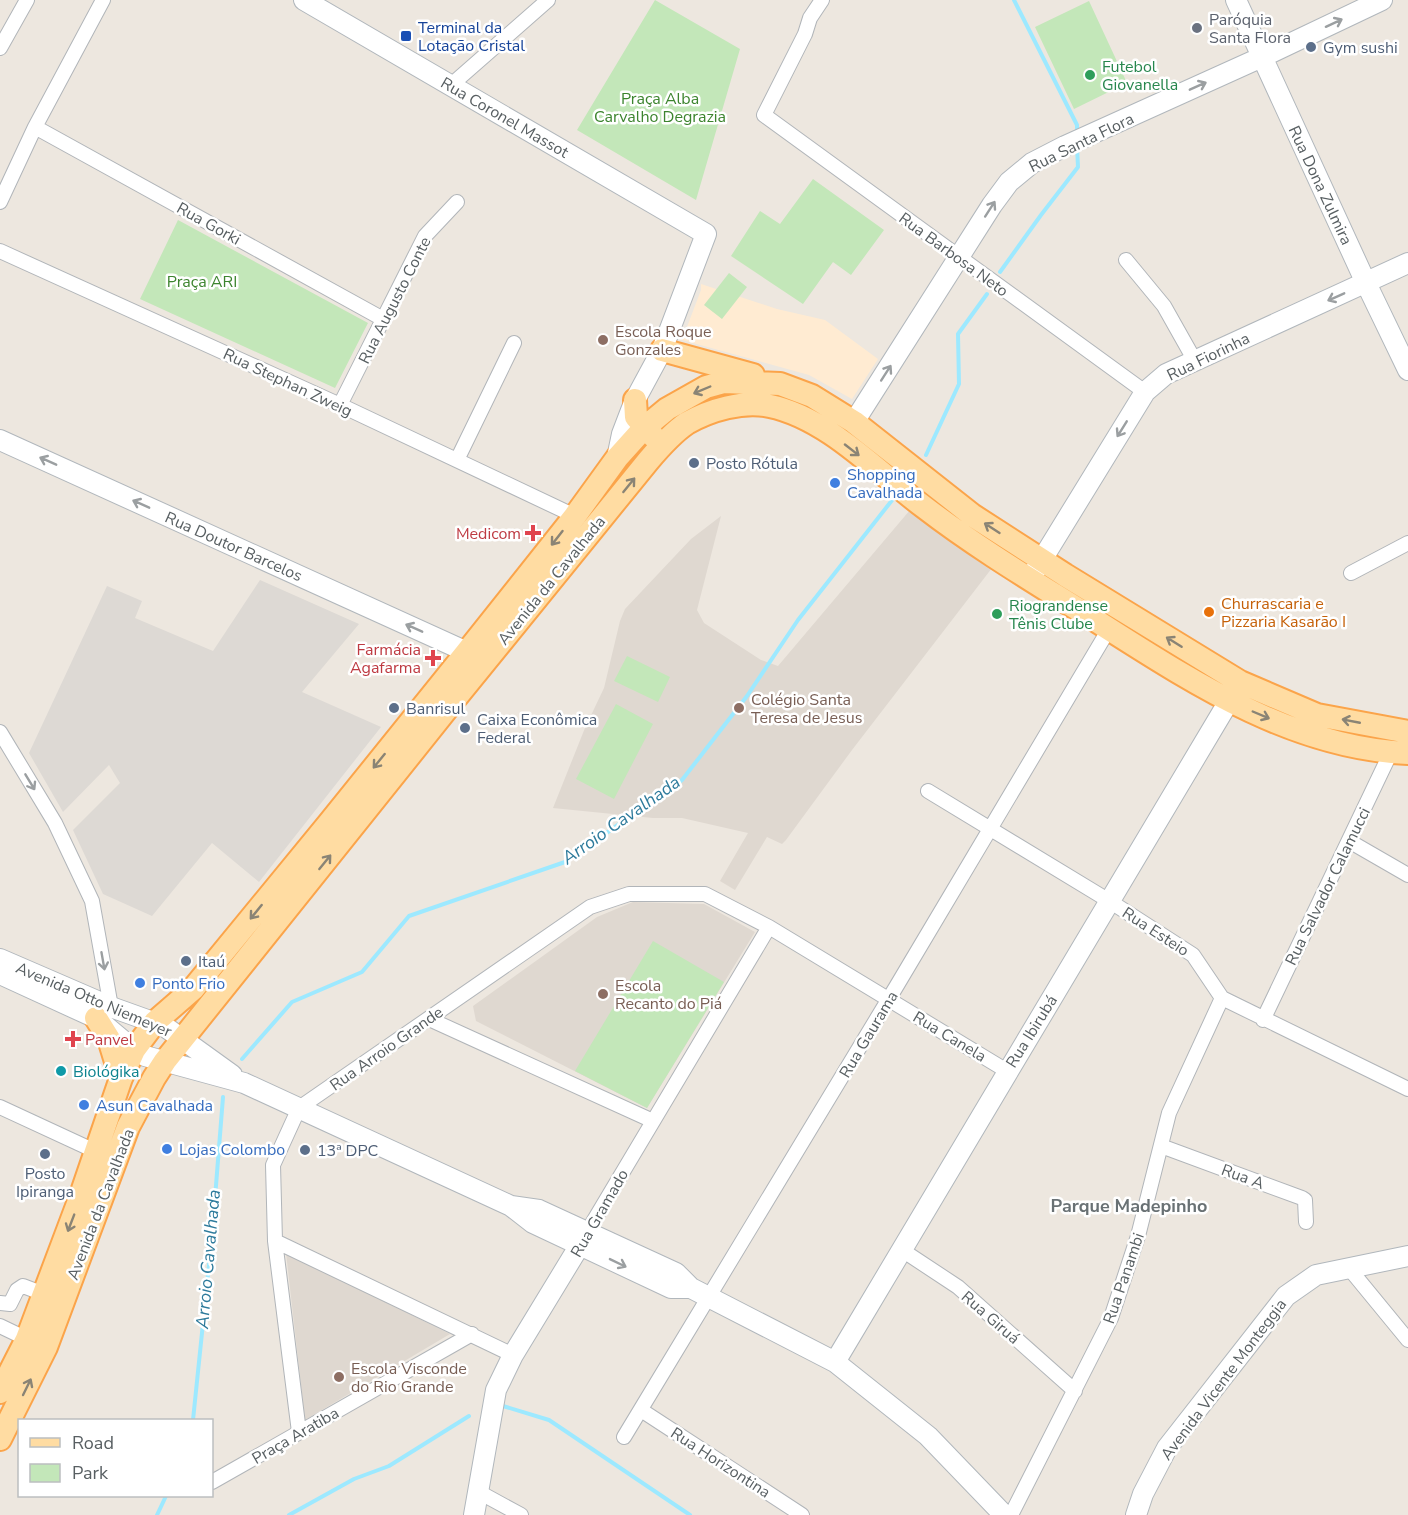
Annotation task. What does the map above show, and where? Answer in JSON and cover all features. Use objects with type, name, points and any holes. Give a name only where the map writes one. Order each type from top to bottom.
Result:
[{"type":"main road","points":[[662,350],[780,384]]},
{"type":"main road","name":"Avenida da Cavalhada","points":[[0,1392],[27,1339],[79,1201],[94,1151],[121,1078],[134,1050],[155,1022],[193,989],[467,652],[617,458],[644,428],[667,408],[706,387],[724,382],[780,384],[812,396],[854,422],[972,515],[1108,629],[1229,701],[1310,736],[1399,752]]},
{"type":"main road","points":[[635,400],[636,417],[644,428],[662,444]]},
{"type":"main road","name":"Avenida da Cavalhada","points":[[0,1439],[17,1418],[128,1127],[165,1061],[662,444],[689,422],[728,407],[748,404],[784,409],[819,426],[976,545],[1035,570],[1240,682],[1317,715],[1408,732]]},
{"type":"main road","points":[[784,409],[805,413],[837,428],[850,426],[854,422]]},
{"type":"main road","points":[[450,705],[471,664],[467,652]]},
{"type":"main road","points":[[104,1013],[121,1078]]},
{"type":"street","points":[[0,48],[27,0]]},
{"type":"street","points":[[0,201],[35,127],[102,0]]},
{"type":"street","name":"Rua Coronel Massot","points":[[304,0],[706,234],[662,350]]},
{"type":"street","points":[[450,86],[548,0]]},
{"type":"street","name":"Rua Barbosa Neto","points":[[822,0],[810,18],[806,34],[764,115],[1145,392]]},
{"type":"street","name":"Rua Dona Zulmira","points":[[1236,0],[1408,370]]},
{"type":"street","name":"Rua Santa Flora","points":[[854,422],[960,259],[992,205],[1009,182],[1032,163],[1382,0]]},
{"type":"street","name":"Rua Gorki","points":[[35,127],[383,319]]},
{"type":"street","name":"Rua Augusto Conte","points":[[340,405],[424,237],[457,202]]},
{"type":"street","name":"Rua Stephan Zweig","points":[[0,250],[340,405],[574,516]]},
{"type":"street","points":[[1126,260],[1164,306],[1195,361]]},
{"type":"street","name":"Rua Fiorinha","points":[[1035,570],[1145,392],[1166,374],[1408,263]]},
{"type":"street","points":[[458,460],[514,343]]},
{"type":"street","points":[[617,458],[622,434],[635,400],[662,350]]},
{"type":"street","name":"Rua Doutor Barcelos","points":[[0,440],[467,652]]},
{"type":"street","points":[[1351,573],[1408,543]]},
{"type":"street","name":"Rua Gaurama","points":[[624,1437],[889,999],[1108,629]]},
{"type":"street","name":"Rua Ibirubá","points":[[835,1362],[1229,701]]},
{"type":"street","points":[[0,732],[55,823],[92,901],[104,1013]]},
{"type":"street","name":"Rua Salvador Calamucci","points":[[1263,1020],[1349,841],[1399,752]]},
{"type":"street","name":"Rua Esteio","points":[[928,791],[1111,902],[1193,955],[1222,998],[1408,1089]]},
{"type":"street","points":[[1349,841],[1408,875]]},
{"type":"street","name":"Rua Arroio Grande","points":[[299,1108],[590,907],[629,894],[705,894],[769,927]]},
{"type":"street","name":"Rua Canela","points":[[769,927],[1007,1071]]},
{"type":"street","name":"Rua Gramado","points":[[472,1514],[496,1390],[513,1355],[769,927]]},
{"type":"street","name":"Avenida Otto Niemeyer","points":[[0,959],[104,1013],[134,1050],[145,1056],[244,1083],[511,1206],[533,1223],[584,1238],[671,1288],[691,1288],[709,1296],[835,1362],[928,1436],[1004,1515]]},
{"type":"street","name":"Avenida Otto Niemeyer","points":[[0,974],[104,1013],[155,1022],[183,1039],[244,1083]]},
{"type":"street","name":"Rua Panambi","points":[[1011,1515],[1111,1318],[1138,1236],[1169,1113],[1222,998]]},
{"type":"street","points":[[429,1019],[653,1121]]},
{"type":"street","points":[[0,1107],[94,1151]]},
{"type":"street","points":[[299,1108],[273,1165],[275,1240],[299,1432]]},
{"type":"street","name":"Rua A","points":[[1161,1146],[1302,1198],[1305,1200],[1306,1222]]},
{"type":"street","points":[[275,1240],[513,1355]]},
{"type":"street","name":"Rua Giruá","points":[[902,1250],[958,1287],[1075,1391]]},
{"type":"street","name":"Avenida Vicente Monteggia","points":[[1136,1515],[1143,1494],[1167,1448],[1286,1296],[1316,1275],[1408,1256]]},
{"type":"street","points":[[1348,1268],[1408,1340]]},
{"type":"street","points":[[0,1303],[10,1304],[17,1290],[22,1286],[44,1294]]},
{"type":"street","points":[[0,1326],[27,1339]]},
{"type":"street","name":"Praça Aratiba","points":[[213,1481],[472,1334]]},
{"type":"street","name":"Rua Horizontina","points":[[641,1410],[802,1515]]},
{"type":"street","points":[[477,1491],[521,1515]]},
{"type":"shaded area","points":[[701,284],[777,309],[825,320],[878,359],[852,399],[809,375],[682,340],[701,290]]},
{"type":"shaded area","name":"Colégio Santa Teresa de Jesus","points":[[910,510],[946,539],[992,568],[786,840],[782,844],[767,837],[735,890],[720,881],[748,833],[682,818],[653,818],[553,808],[585,728],[604,688],[625,609],[691,539],[721,516],[697,610],[704,623],[761,660],[778,666]]},
{"type":"shaded area","points":[[260,580],[359,624],[302,692],[381,727],[259,882],[212,843],[152,916],[103,894],[73,830],[120,783],[109,765],[63,812],[29,753],[107,586],[142,601],[135,618],[213,651]]},
{"type":"shaded area","name":"Escola Recanto do Piá","points":[[633,902],[704,904],[755,932],[647,1108],[476,1021],[473,1006],[597,917]]},
{"type":"shaded area","name":"Escola Visconde do Rio Grande","points":[[286,1253],[450,1334],[305,1420]]},
{"type":"green space","name":"Praça Alba Carvalho Degrazia","points":[[655,0],[740,49],[696,200],[577,130]]},
{"type":"green space","points":[[1089,1],[1127,83],[1074,109],[1035,27]]},
{"type":"green space","points":[[813,179],[884,230],[851,275],[833,262],[803,304],[731,256],[760,211],[780,224]]},
{"type":"green space","name":"Praça ARI","points":[[178,220],[368,323],[335,388],[140,299]]},
{"type":"green space","points":[[729,273],[747,287],[722,319],[704,305]]},
{"type":"green space","points":[[627,656],[670,677],[658,702],[614,681]]},
{"type":"green space","points":[[616,704],[653,724],[614,799],[576,779]]},
{"type":"green space","points":[[653,941],[724,982],[647,1108],[575,1071]]},
{"type":"waterway","name":"Arroio Cavalhada","points":[[1014,0],[1077,125],[1077,132]]},
{"type":"waterway","name":"Arroio Cavalhada","points":[[1000,272],[1078,167],[1077,146]]},
{"type":"waterway","name":"Arroio Cavalhada","points":[[926,455],[959,384],[958,334],[987,294]]},
{"type":"waterway","name":"Arroio Cavalhada","points":[[242,1059],[292,1002],[362,972],[409,916],[565,862],[682,780],[747,696],[798,620],[893,499]]},
{"type":"waterway","name":"Arroio Cavalhada","points":[[193,1419],[212,1236],[223,1097]]},
{"type":"waterway","points":[[503,1406],[549,1420],[690,1515]]},
{"type":"waterway","points":[[289,1515],[354,1479],[389,1466],[469,1416]]},
{"type":"waterway","name":"Arroio Cavalhada","points":[[157,1515],[166,1497]]},
{"type":"place","name":"Paróquia Santa Flora","points":[[1197,28]]},
{"type":"place","name":"Terminal da Lotação Cristal","points":[[406,36]]},
{"type":"place","name":"Gym sushi","points":[[1311,47]]},
{"type":"place","name":"Futebol Giovanella","points":[[1090,75]]},
{"type":"place","name":"Escola Roque Gonzales","points":[[603,340]]},
{"type":"place","name":"Posto Rótula","points":[[694,463]]},
{"type":"place","name":"Shopping Cavalhada","points":[[835,483]]},
{"type":"place","name":"Medicom","points":[[533,533]]},
{"type":"place","name":"Churrascaria e Pizzaria Kasarão I","points":[[1209,612]]},
{"type":"place","name":"Riograndense Tênis Clube","points":[[997,614]]},
{"type":"place","name":"Farmácia Agafarma","points":[[433,658]]},
{"type":"place","name":"Banrisul","points":[[394,708]]},
{"type":"place","name":"Colégio Santa Teresa de Jesus","points":[[739,708]]},
{"type":"place","name":"Caixa Econômica Federal","points":[[465,728]]},
{"type":"place","name":"Itaú","points":[[186,961]]},
{"type":"place","name":"Ponto Frio","points":[[140,983]]},
{"type":"place","name":"Escola Recanto do Piá","points":[[603,994]]},
{"type":"place","name":"Panvel","points":[[73,1039]]},
{"type":"place","name":"Biológika","points":[[61,1071]]},
{"type":"place","name":"Asun Cavalhada","points":[[84,1105]]},
{"type":"place","name":"Lojas Colombo","points":[[167,1149]]},
{"type":"place","name":"13ª DPC","points":[[305,1150]]},
{"type":"place","name":"Posto Ipiranga","points":[[45,1154]]},
{"type":"place","name":"Escola Visconde do Rio Grande","points":[[339,1377]]},
{"type":"district","name":"Parque Madepinho","points":[[1129,1206]]}]
